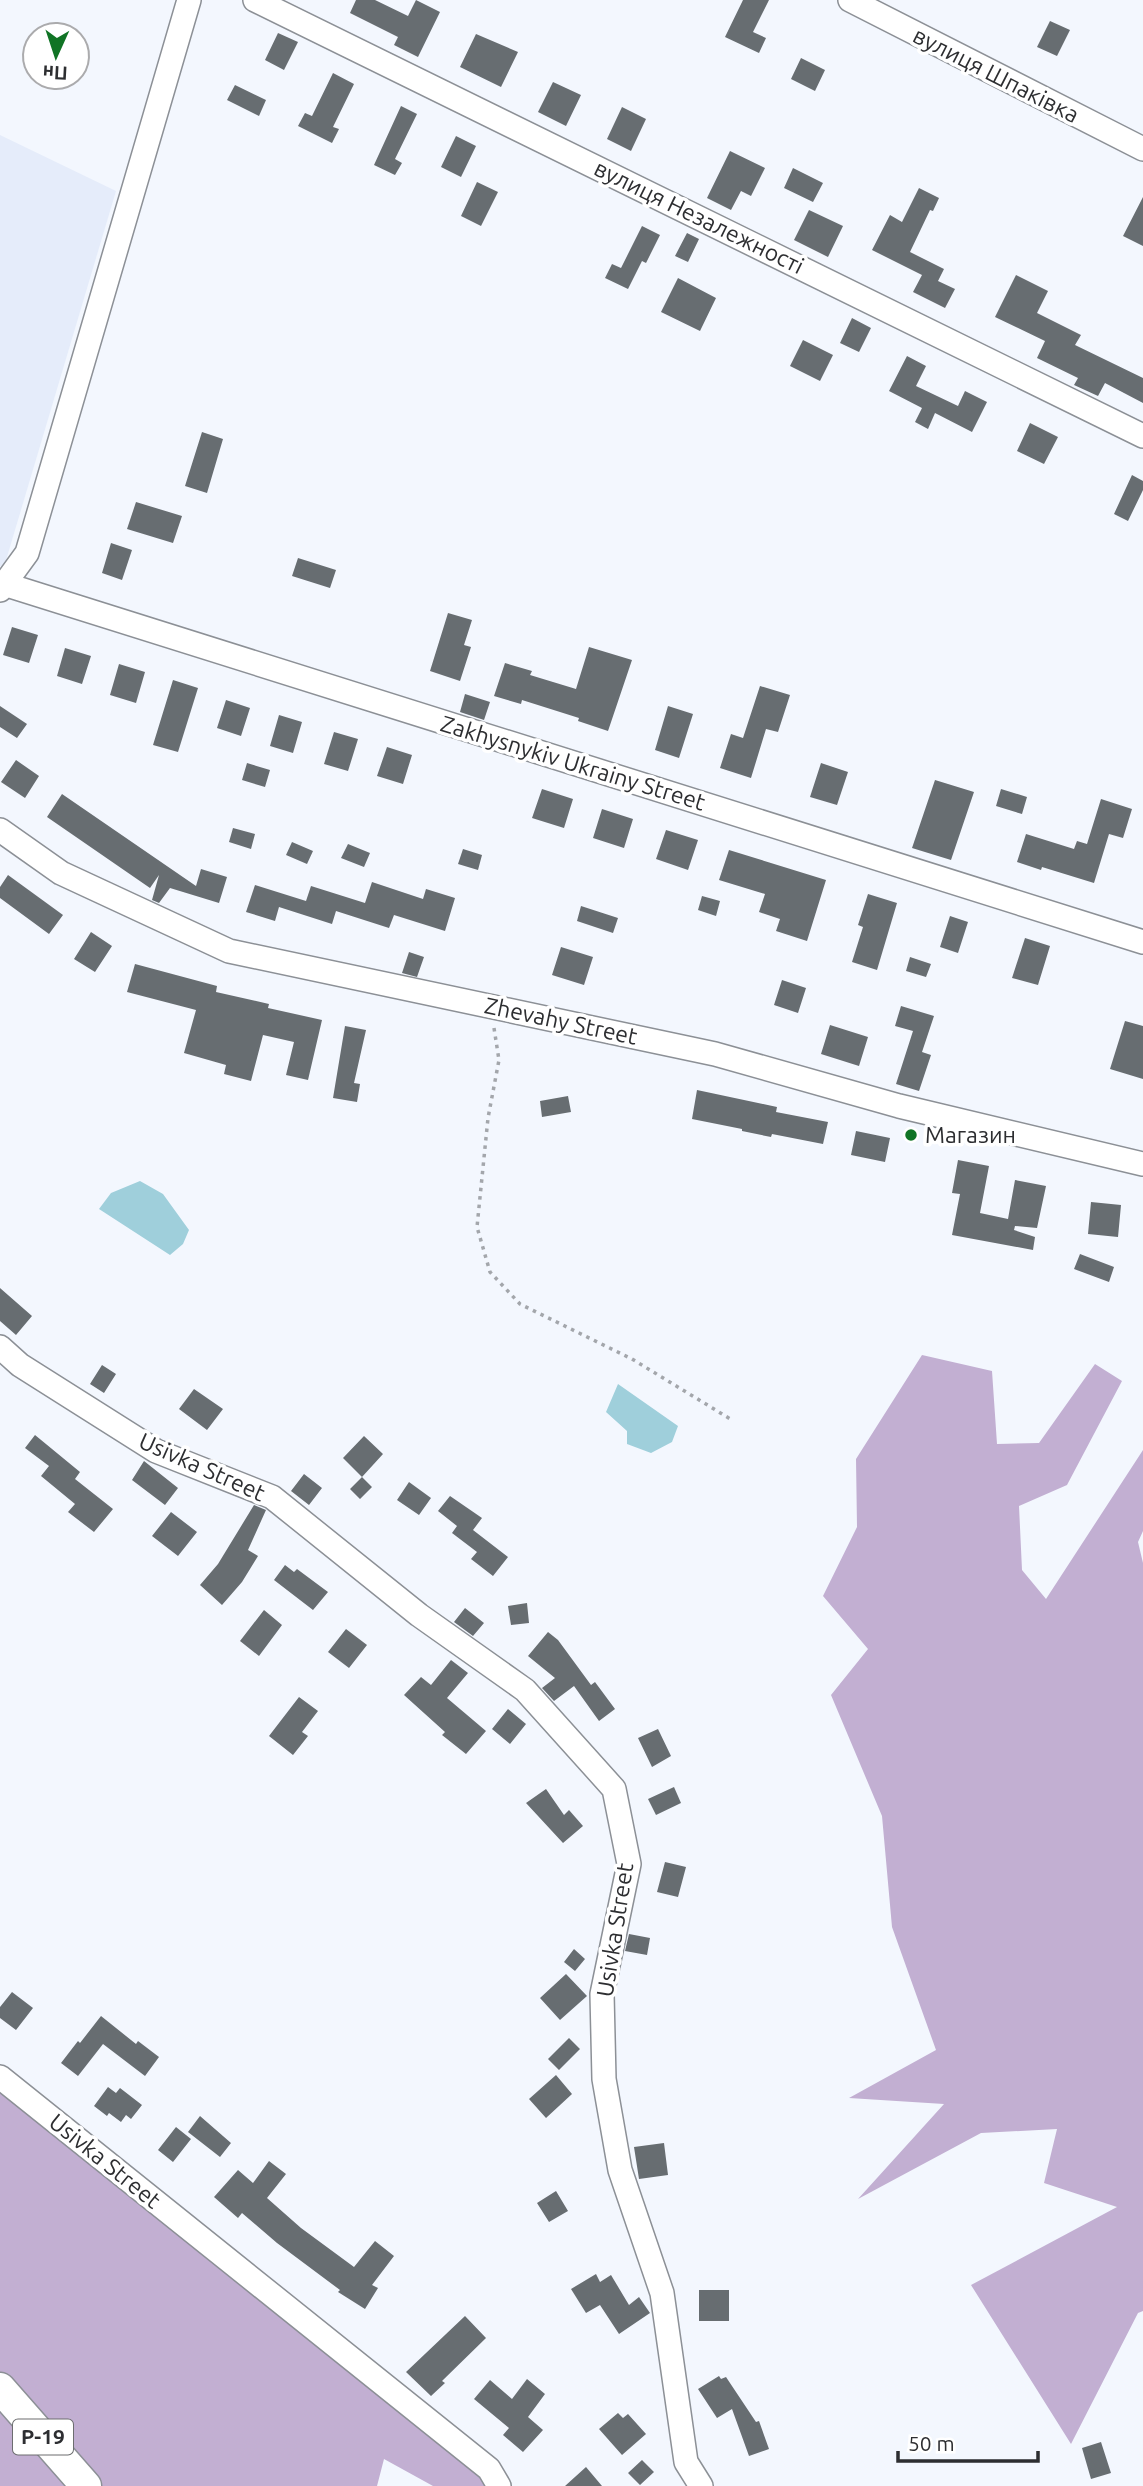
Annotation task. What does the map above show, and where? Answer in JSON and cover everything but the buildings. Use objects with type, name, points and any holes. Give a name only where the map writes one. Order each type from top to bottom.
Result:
[{"type":"main road","name":"Р-19","points":[[0,2388],[86,2486]]},
{"type":"street","points":[[2,587],[27,553],[189,0]]},
{"type":"street","name":"вулиця Незалежності","points":[[255,0],[1143,436]]},
{"type":"street","name":"вулиця Шпаківка","points":[[850,0],[1143,149]]},
{"type":"street","name":"Zakhysnykiv Ukrainy Street","points":[[2,587],[1143,942]]},
{"type":"street","name":"Zhevahy Street","points":[[0,830],[61,873],[229,951],[715,1054],[899,1106],[1143,1164]]},
{"type":"street","name":"Usivka Street","points":[[0,1347],[20,1365],[156,1451],[272,1497],[419,1615],[525,1690],[614,1789],[629,1864],[602,1994],[604,2078],[620,2169],[662,2293],[685,2462],[701,2486]]},
{"type":"street","name":"Usivka Street","points":[[0,2077],[489,2469],[499,2486]]},
{"type":"path","points":[[491,1006],[499,1060],[488,1118],[477,1227],[490,1272],[520,1304],[632,1359],[732,1420]]},
{"type":"shaded area","points":[[0,135],[116,191],[4,567],[0,566]]},
{"type":"shaded area","points":[[922,1355],[992,1371],[997,1444],[1039,1443],[1095,1364],[1122,1381],[1067,1485],[1019,1506],[1022,1570],[1046,1599],[1143,1450],[1143,1531],[1138,1542],[1143,1563],[1143,2311],[1138,2313],[1071,2444],[971,2285],[1117,2207],[1044,2183],[1057,2129],[981,2133],[858,2199],[944,2104],[849,2098],[936,2050],[892,1927],[882,1816],[831,1695],[868,1649],[823,1596],[857,1527],[856,1459]]},
{"type":"shaded area","points":[[0,2077],[499,2486],[433,2486],[384,2459],[377,2486],[0,2486]]},
{"type":"water","points":[[140,1181],[163,1194],[189,1230],[183,1244],[170,1255],[99,1209],[111,1193]]},
{"type":"water","points":[[618,1384],[678,1426],[672,1442],[651,1453],[627,1444],[627,1431],[606,1412]]},
{"type":"place","name":"Магазин","points":[[911,1135]]}]
